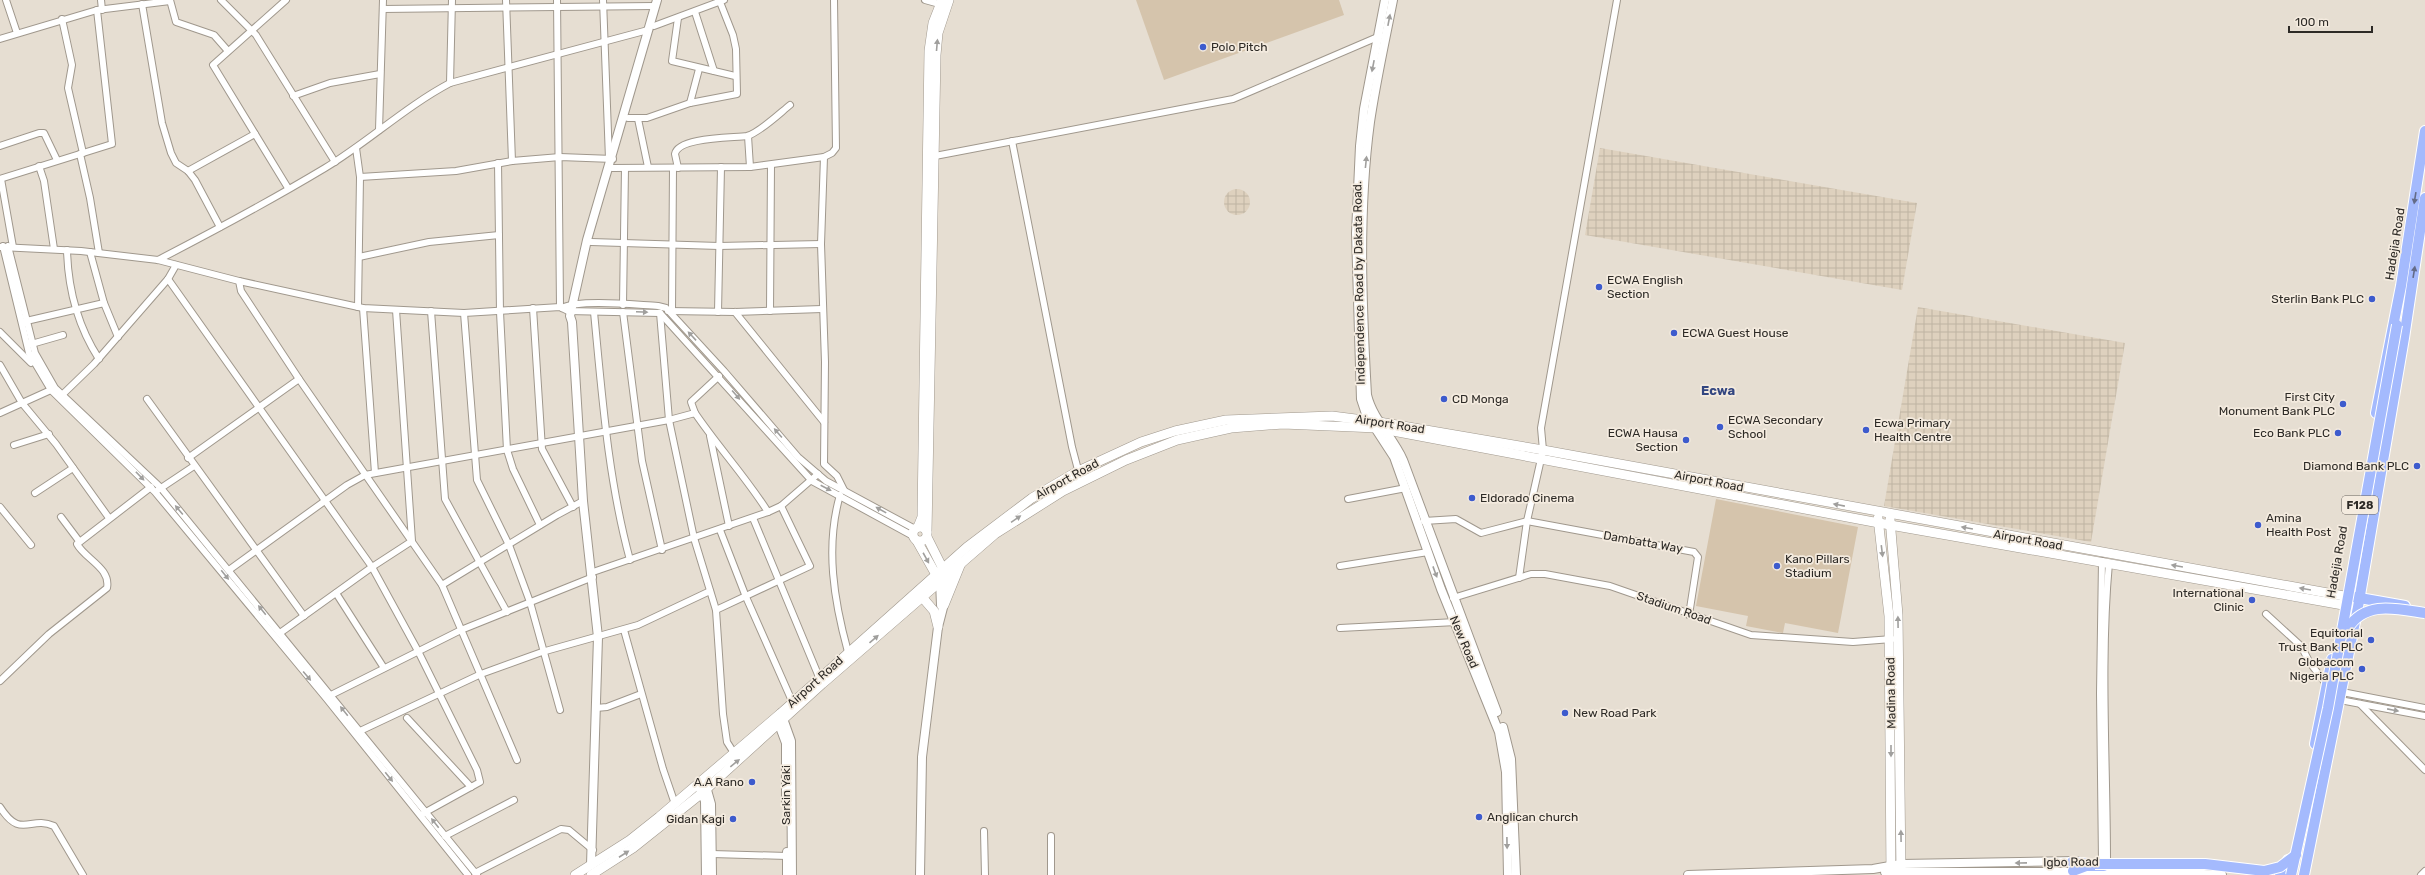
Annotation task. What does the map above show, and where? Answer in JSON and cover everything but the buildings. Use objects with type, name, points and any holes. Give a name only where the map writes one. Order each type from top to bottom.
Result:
[{"type":"main road","points":[[916,533],[923,541],[927,535],[936,55],[938,33],[944,3]]},
{"type":"main road","points":[[916,533],[922,517],[929,51],[933,23],[944,3]]},
{"type":"main road","name":"Hadejia Road","points":[[2280,875],[2294,845],[2327,685],[2398,300],[2425,131]]},
{"type":"main road","name":"Hadejia Road","points":[[2304,875],[2359,603],[2404,338],[2425,198]]},
{"type":"main road","points":[[2291,875],[2328,708],[2399,326],[2409,299]]},
{"type":"main road","points":[[2297,875],[2320,779],[2348,628],[2399,326],[2398,300]]},
{"type":"main road","name":"Airport Road","points":[[575,875],[591,870],[633,848],[780,718],[922,597],[967,547],[1032,498],[1078,471],[1141,442],[1176,435],[1226,420],[1332,416],[1541,454],[1889,514],[2343,601]]},
{"type":"main road","name":"Airport Road","points":[[591,870],[675,804],[702,786],[734,753],[780,718],[792,701],[848,652],[941,575],[961,562],[1001,530],[1081,481],[1176,435]]},
{"type":"main road","name":"Airport Road","points":[[1541,454],[1879,523],[2343,601]]},
{"type":"main road","name":"Madina Road","points":[[1877,512],[1894,639],[1891,871]]},
{"type":"main road","name":"Madina Road","points":[[1889,514],[1891,525],[1901,871]]},
{"type":"main road","points":[[916,533],[922,527],[927,535],[941,575]]},
{"type":"main road","points":[[916,533],[941,575]]},
{"type":"main road","points":[[944,605],[961,562]]},
{"type":"main road","points":[[922,597],[934,611],[938,627]]},
{"type":"main road","points":[[2343,601],[2425,609]]},
{"type":"main road","points":[[2359,603],[2425,618]]},
{"type":"main road","points":[[2348,628],[2360,614],[2377,608],[2425,613]]},
{"type":"main road","points":[[2073,866],[2100,863],[2205,864],[2264,871],[2280,867],[2296,855]]},
{"type":"main road","points":[[2100,863],[2214,867],[2230,869],[2251,875]]},
{"type":"street","points":[[6,0],[18,33]]},
{"type":"street","points":[[34,365],[6,247],[0,179],[57,160],[82,154],[113,142],[99,10],[100,0]]},
{"type":"street","points":[[0,38],[62,19],[99,10],[170,0],[176,22],[214,35],[228,51]]},
{"type":"street","points":[[221,0],[252,30],[335,162]]},
{"type":"street","points":[[286,0],[213,65],[288,188]]},
{"type":"street","points":[[379,130],[383,0]]},
{"type":"street","points":[[450,83],[452,0]]},
{"type":"street","points":[[506,0],[507,68],[512,161]]},
{"type":"street","points":[[557,0],[560,157],[569,308],[572,322],[583,501],[593,574],[598,637],[593,850],[591,870]]},
{"type":"street","points":[[569,308],[611,159],[651,28],[662,0]]},
{"type":"street","points":[[612,168],[750,167],[824,157],[832,153],[836,148],[834,0]]},
{"type":"street","points":[[925,0],[944,3]]},
{"type":"street","name":"Independence Road by Dakata Road.","points":[[1378,425],[1367,395],[1363,232],[1370,122],[1382,36],[1385,0]]},
{"type":"street","name":"Independence Road by Dakata Road.","points":[[1382,36],[1392,0]]},
{"type":"street","points":[[1519,578],[1527,522],[1541,454],[1541,428],[1617,0]]},
{"type":"street","points":[[158,260],[335,162],[425,97],[450,83],[606,43],[695,12],[718,1],[733,35],[736,63],[735,76],[738,93],[736,96],[690,103],[638,119],[628,118]]},
{"type":"street","points":[[383,9],[556,8],[603,3],[656,3],[628,118],[611,159]]},
{"type":"street","points":[[569,308],[591,242],[612,168],[603,3]]},
{"type":"street","points":[[142,4],[162,123],[176,163],[188,171],[200,187],[220,227]]},
{"type":"street","points":[[695,12],[714,71]]},
{"type":"street","points":[[678,18],[672,61],[735,76]]},
{"type":"street","points":[[62,19],[72,65],[68,88],[82,154],[99,253]]},
{"type":"street","points":[[934,156],[1233,99],[1382,36]]},
{"type":"street","points":[[690,103],[699,68]]},
{"type":"street","points":[[293,96],[330,83],[380,74]]},
{"type":"street","points":[[790,105],[748,136],[696,141],[679,148],[674,154],[675,168],[670,311],[798,457],[842,493]]},
{"type":"street","points":[[638,119],[648,167]]},
{"type":"street","points":[[0,146],[39,133],[44,134],[57,160]]},
{"type":"street","points":[[188,171],[255,134]]},
{"type":"street","points":[[748,136],[750,167]]},
{"type":"street","points":[[1012,141],[1081,481]]},
{"type":"street","points":[[356,148],[360,177],[360,307],[375,473]]},
{"type":"street","points":[[360,177],[456,171],[512,161],[560,157],[611,159]]},
{"type":"street","points":[[824,157],[821,244],[822,309],[825,362],[824,464],[837,476],[842,493],[833,521],[832,568],[842,629],[848,652]]},
{"type":"street","points":[[498,163],[500,312],[507,450],[511,465],[540,525]]},
{"type":"street","points":[[770,311],[771,165]]},
{"type":"street","points":[[39,166],[44,182],[54,249]]},
{"type":"street","points":[[625,168],[623,308],[637,426],[648,492],[662,550]]},
{"type":"street","points":[[718,312],[721,168]]},
{"type":"street","points":[[359,257],[429,242],[499,235]]},
{"type":"street","points":[[591,242],[719,246],[821,244]]},
{"type":"street","points":[[6,247],[67,250],[158,260],[239,281],[360,307],[396,310],[500,312],[533,308],[623,308],[658,306],[670,311],[718,312],[822,309]]},
{"type":"street","points":[[67,250],[67,268],[75,311],[99,359]]},
{"type":"street","points":[[90,252],[104,303],[118,337]]},
{"type":"street","points":[[62,395],[99,359],[168,279],[176,265]]},
{"type":"street","points":[[168,279],[260,407],[324,501],[372,566],[418,651],[481,779],[471,787],[420,816]]},
{"type":"street","points":[[239,281],[241,290],[299,379],[442,585],[517,760]]},
{"type":"street","points":[[23,322],[104,303]]},
{"type":"street","points":[[533,308],[544,456],[573,507]]},
{"type":"street","points":[[569,308],[594,312],[623,308],[660,312],[812,481],[842,493],[916,533]]},
{"type":"street","points":[[396,310],[412,541]]},
{"type":"street","points":[[431,311],[441,461],[446,505],[507,612]]},
{"type":"street","points":[[464,312],[479,488],[509,545],[530,602],[542,652],[560,710]]},
{"type":"street","points":[[594,312],[606,431],[620,524],[630,560]]},
{"type":"street","points":[[660,312],[669,420],[694,538],[716,610],[724,722],[727,742],[734,753]]},
{"type":"street","points":[[735,312],[824,422]]},
{"type":"street","points":[[0,332],[34,365],[53,389],[156,489],[328,696],[360,731],[476,874],[561,829],[569,830],[593,850]]},
{"type":"street","points":[[29,345],[63,335]]},
{"type":"street","points":[[29,345],[53,389],[62,395],[156,489],[229,570],[280,633],[420,816],[468,875]]},
{"type":"street","points":[[0,365],[22,403],[48,434],[109,518]]},
{"type":"street","points":[[719,376],[691,402],[695,413],[710,435],[750,483],[768,512]]},
{"type":"street","points":[[188,458],[299,379]]},
{"type":"street","points":[[0,413],[53,389]]},
{"type":"street","points":[[147,399],[254,550],[304,616]]},
{"type":"street","points":[[229,570],[254,550],[324,501],[365,475],[669,420],[695,413]]},
{"type":"street","name":"New Road","points":[[1378,425],[1391,449],[1421,522],[1428,552],[1445,588],[1453,598],[1506,748],[1512,772],[1516,875]]},
{"type":"street","name":"New Road","points":[[1378,425],[1401,456],[1421,522],[1456,622],[1484,685]]},
{"type":"street","points":[[14,445],[48,434]]},
{"type":"street","points":[[710,435],[729,526]]},
{"type":"street","points":[[0,681],[49,634],[107,588],[107,579],[101,570],[77,546],[79,542],[109,518],[194,466]]},
{"type":"street","points":[[35,493],[73,468]]},
{"type":"street","points":[[328,696],[461,630],[507,612],[593,574],[768,512],[781,506],[812,481],[818,474]]},
{"type":"street","points":[[1348,498],[1406,488]]},
{"type":"street","points":[[442,585],[540,525],[583,501]]},
{"type":"street","points":[[716,610],[810,566],[781,506]]},
{"type":"street","points":[[0,507],[31,545]]},
{"type":"street","points":[[62,517],[79,542]]},
{"type":"street","points":[[753,518],[778,582],[819,677]]},
{"type":"street","points":[[1421,522],[1456,519],[1481,533],[1527,522]]},
{"type":"street","name":"Dambatta Way","points":[[1527,522],[1694,552],[1698,557],[1689,615]]},
{"type":"street","points":[[720,530],[746,597],[792,701]]},
{"type":"street","points":[[280,633],[372,566],[412,541]]},
{"type":"street","points":[[1340,566],[1428,552]]},
{"type":"street","points":[[2100,863],[2100,693],[2105,562]]},
{"type":"street","name":"Stadium Road","points":[[1453,598],[1531,574],[1545,574],[1598,584],[1751,635],[1766,638],[1854,642],[1894,639]]},
{"type":"street","points":[[920,875],[922,757],[938,627],[944,605],[941,575]]},
{"type":"street","points":[[941,575],[941,614]]},
{"type":"street","points":[[360,731],[481,674],[542,652],[624,630],[710,592]]},
{"type":"street","points":[[336,593],[384,668]]},
{"type":"street","points":[[2266,614],[2301,646],[2310,663],[2327,685]]},
{"type":"street","points":[[1340,628],[1456,622]]},
{"type":"street","points":[[624,630],[641,694],[675,804]]},
{"type":"street","points":[[596,708],[607,707],[641,694]]},
{"type":"street","points":[[2341,696],[2377,699],[2425,708]]},
{"type":"street","points":[[2341,696],[2360,704],[2425,716]]},
{"type":"street","points":[[2375,706],[2377,699]]},
{"type":"street","points":[[2360,704],[2425,770]]},
{"type":"street","points":[[408,718],[471,787]]},
{"type":"street","points":[[780,718],[791,741],[791,874]]},
{"type":"street","name":"Sarkin Yaki","points":[[780,718],[786,743],[787,856],[791,874]]},
{"type":"street","name":"New Road","points":[[1506,748],[1508,875]]},
{"type":"street","points":[[702,786],[711,804],[712,875]]},
{"type":"street","points":[[702,786],[705,806],[706,875]]},
{"type":"street","points":[[445,836],[514,800]]},
{"type":"street","points":[[0,807],[7,818],[16,824],[49,824],[54,826],[83,875]]},
{"type":"street","points":[[984,831],[985,875]]},
{"type":"street","points":[[1051,836],[1051,875]]},
{"type":"street","points":[[712,854],[787,856]]},
{"type":"street","name":"Igbo Road","points":[[2100,863],[2219,862],[2250,866],[2267,875]]},
{"type":"street","name":"Igbo Road","points":[[1688,875],[1873,869],[1901,871],[2073,866],[2222,875]]},
{"type":"street","points":[[2421,875],[2425,871]]},
{"type":"shaded area","name":"Polo Pitch","points":[[1136,0],[1339,0],[1344,15],[1164,80]]},
{"type":"shaded area","points":[[1600,148],[1917,203],[1902,290],[1585,235]]},
{"type":"shaded area","points":[[1237,189],[1246,193],[1250,202],[1246,211],[1237,215],[1228,211],[1224,202],[1228,193]]},
{"type":"shaded area","points":[[1918,307],[2125,343],[2091,542],[1884,506]]},
{"type":"shaded area","name":"Kano Pillars Stadium","points":[[1716,499],[1858,527],[1838,633],[1785,623],[1783,633],[1746,626],[1748,616],[1696,606]]},
{"type":"place","name":"Polo Pitch","points":[[1203,47]]},
{"type":"place","name":"ECWA English Section","points":[[1599,287]]},
{"type":"place","name":"Sterlin Bank PLC","points":[[2372,299]]},
{"type":"place","name":"ECWA Guest House","points":[[1674,333]]},
{"type":"place","name":"CD Monga","points":[[1444,399]]},
{"type":"place","name":"First City Monument Bank PLC","points":[[2343,404]]},
{"type":"place","name":"ECWA Secondary School","points":[[1720,427]]},
{"type":"place","name":"Ecwa Primary Health Centre","points":[[1866,430]]},
{"type":"place","name":"Eco Bank PLC","points":[[2338,433]]},
{"type":"place","name":"ECWA Hausa Section","points":[[1686,440]]},
{"type":"place","name":"Diamond Bank PLC","points":[[2417,466]]},
{"type":"place","name":"Eldorado Cinema","points":[[1472,498]]},
{"type":"place","name":"Amina Health Post","points":[[2258,525]]},
{"type":"place","name":"Kano Pillars Stadium","points":[[1777,566]]},
{"type":"place","name":"International Clinic","points":[[2252,600]]},
{"type":"place","name":"Equitorial Trust Bank PLC","points":[[2371,640]]},
{"type":"place","name":"Globacom Nigeria PLC","points":[[2362,669]]},
{"type":"place","name":"New Road Park","points":[[1565,713]]},
{"type":"place","name":"A.A Rano","points":[[752,782]]},
{"type":"place","name":"Anglican church","points":[[1479,817]]},
{"type":"place","name":"Gidan Kagi","points":[[733,819]]},
{"type":"district","name":"Ecwa","points":[[1718,390]]}]
